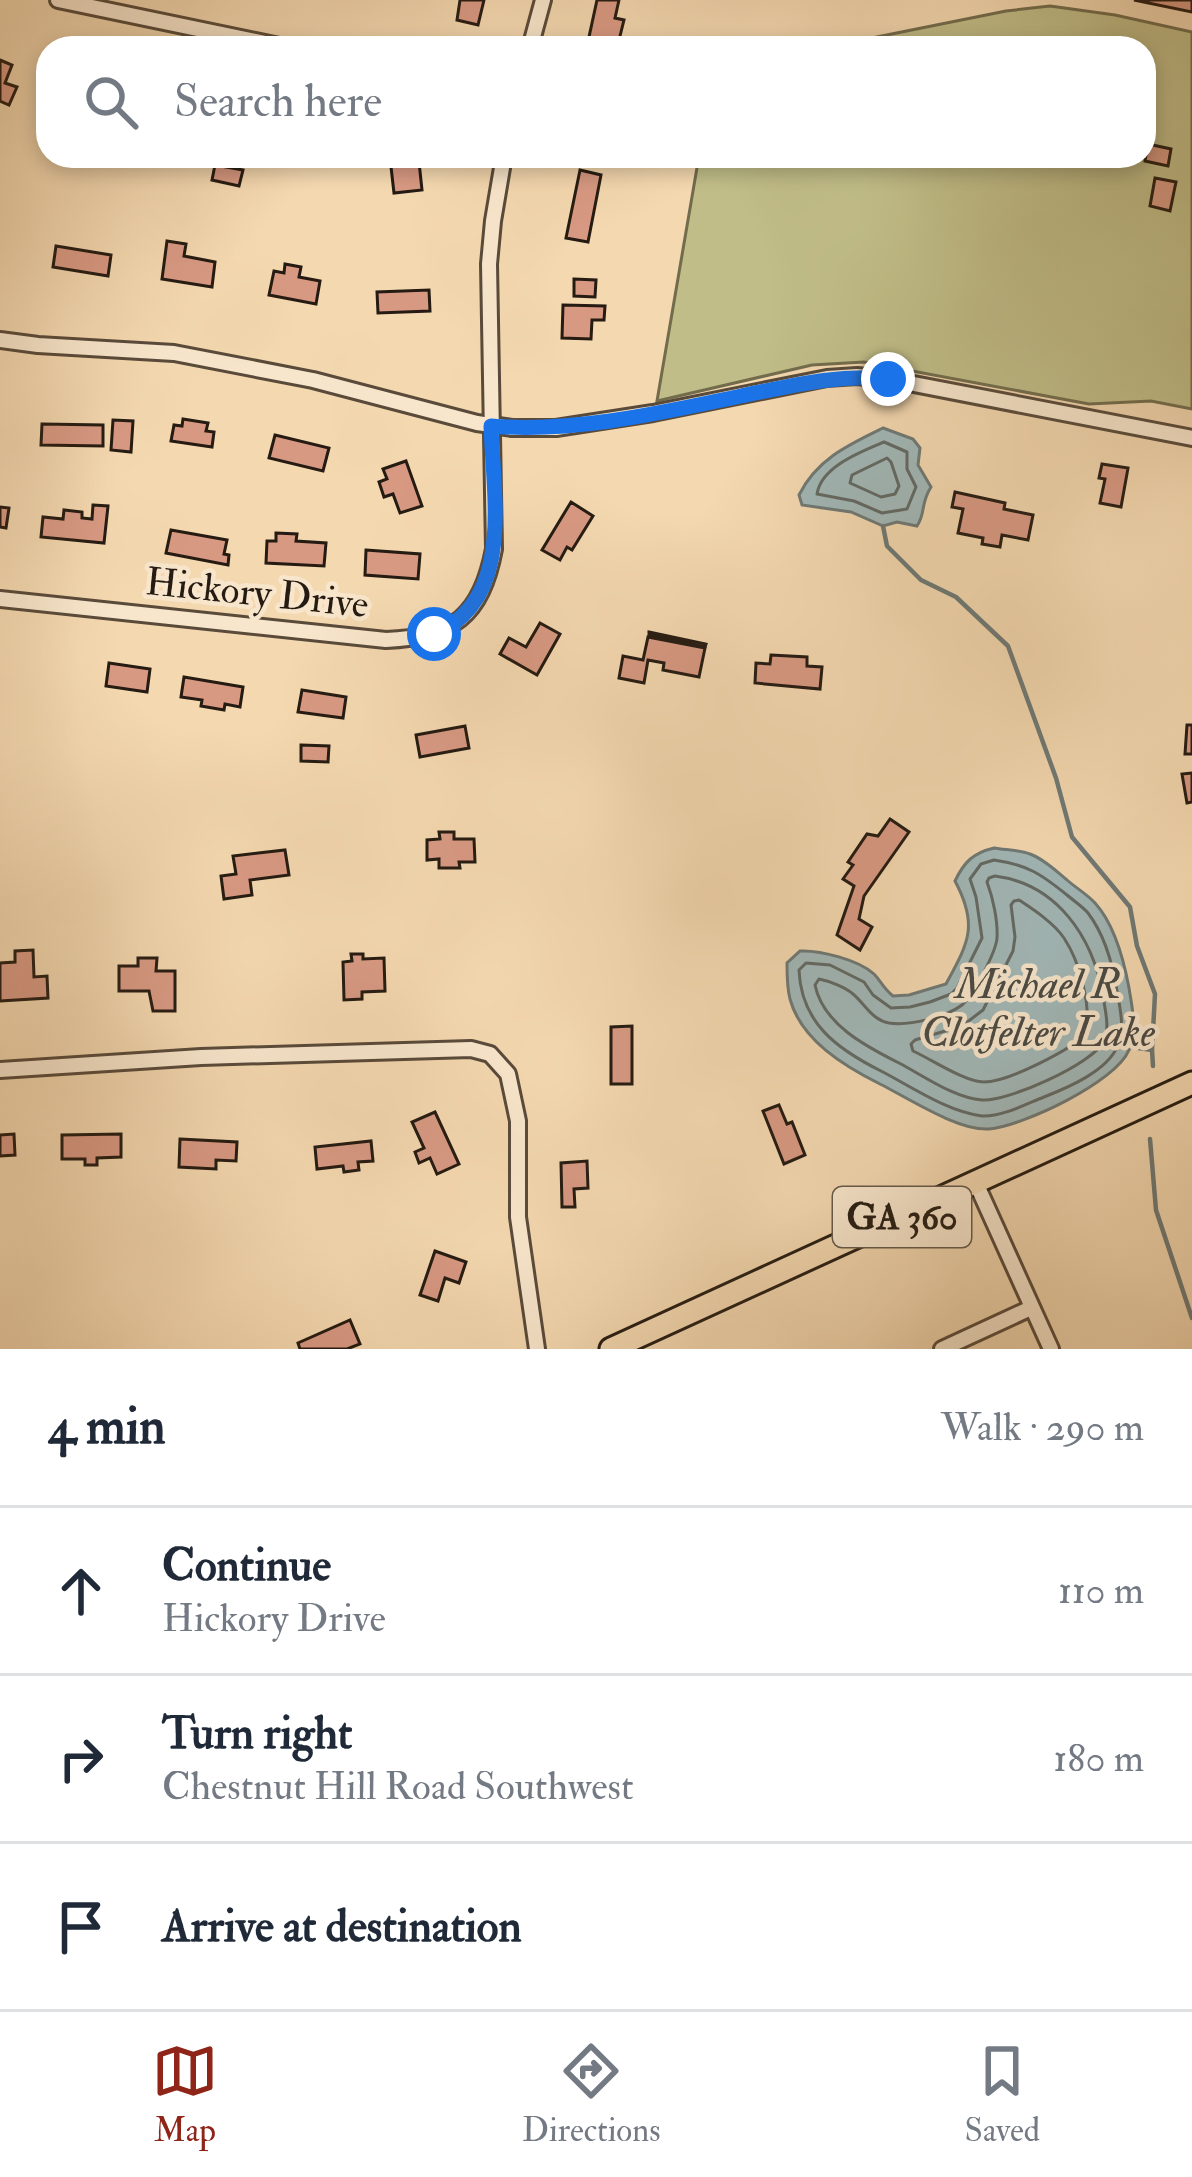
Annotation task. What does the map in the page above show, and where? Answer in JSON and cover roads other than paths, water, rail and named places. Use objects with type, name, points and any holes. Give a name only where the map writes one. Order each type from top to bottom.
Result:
[{"type":"main road","name":"GA 360","points":[[611,1349],[1192,1083]]},
{"type":"street","points":[[58,0],[232,36]]},
{"type":"street","points":[[533,36],[543,0]]},
{"type":"street","name":"Hickory Drive","points":[[0,599],[386,640],[452,627],[480,594],[494,549],[489,264],[502,168]]},
{"type":"street","points":[[0,340],[174,353],[313,380],[491,426],[556,428],[857,376],[1192,438]]},
{"type":"street","points":[[0,1070],[201,1057],[470,1049],[490,1054],[508,1074],[518,1120],[518,1217],[537,1349]]},
{"type":"street","points":[[976,1183],[1051,1349]]},
{"type":"street","points":[[942,1349],[1031,1308]]},
{"type":"water","points":[[883,428],[913,439],[920,448],[918,465],[931,487],[917,526],[897,522],[883,526],[851,512],[802,505],[799,495],[824,462]]},
{"type":"water","name":"Michael R Clotfelter Lake","points":[[994,848],[1040,859],[1102,912],[1124,966],[1134,1027],[1132,1043],[1121,1062],[1088,1088],[1045,1111],[989,1129],[963,1125],[933,1112],[826,1050],[796,1014],[788,990],[787,963],[800,951],[839,957],[874,974],[893,996],[946,984],[968,934],[967,910],[955,881],[970,859]]},
{"type":"waterway","points":[[883,526],[887,546],[921,580],[956,597],[1008,646],[1072,837],[1130,907],[1137,946],[1155,994],[1152,1050]]},
{"type":"waterway","points":[[1131,1047],[1152,1050],[1153,1066]]},
{"type":"waterway","points":[[1150,1139],[1156,1210],[1192,1318]]}]
